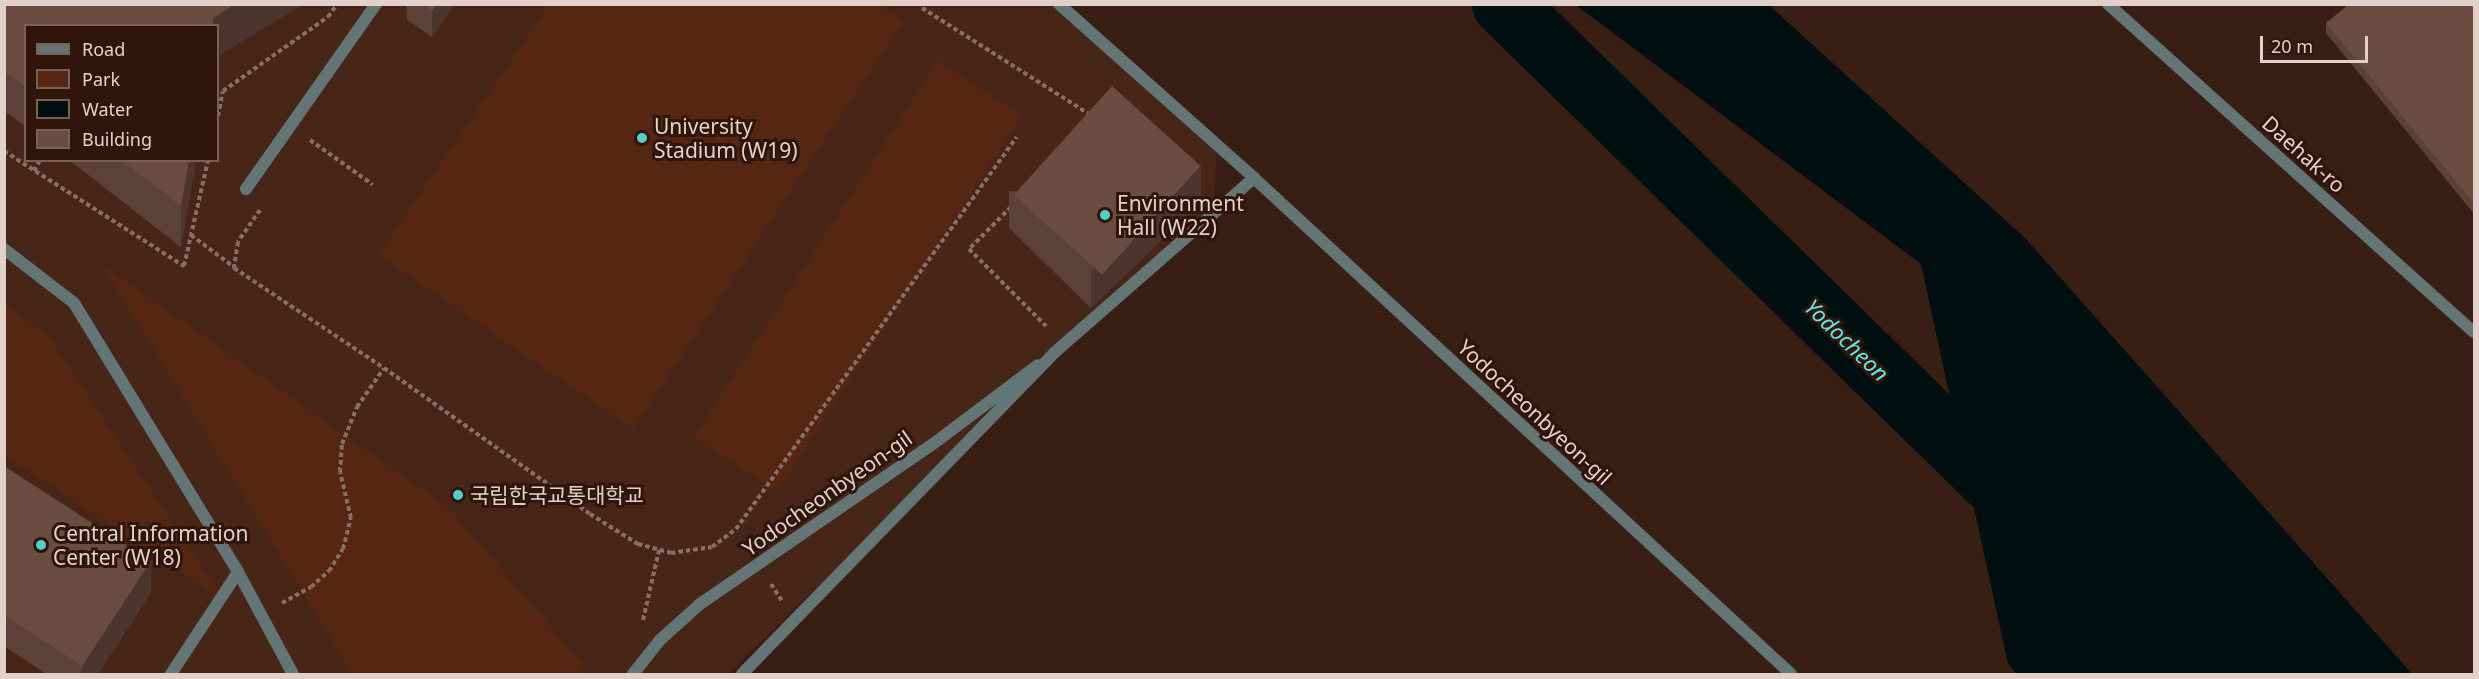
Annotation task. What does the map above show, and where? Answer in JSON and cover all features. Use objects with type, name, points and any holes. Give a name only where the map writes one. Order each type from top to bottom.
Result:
[{"type":"street","points":[[246,189],[376,4]]},
{"type":"street","name":"Yodocheonbyeon-gil","points":[[1059,4],[1254,178],[1791,675]]},
{"type":"street","name":"Daehak-ro","points":[[2108,4],[2475,332]]},
{"type":"street","name":"Yodocheonbyeon-gil","points":[[742,675],[1054,353],[1254,178]]},
{"type":"street","points":[[4,249],[74,303],[238,572],[293,675]]},
{"type":"street","name":"Yodocheonbyeon-gil","points":[[633,675],[660,640],[700,604],[937,441],[1054,353]]},
{"type":"street","points":[[171,675],[238,572]]},
{"type":"path","points":[[219,111],[223,91],[328,17],[337,4]]},
{"type":"path","points":[[922,8],[1098,119]]},
{"type":"path","points":[[314,129],[307,138],[373,185]]},
{"type":"path","points":[[191,235],[234,268],[384,368],[590,513],[638,544],[672,554],[712,547],[736,529],[1017,137]]},
{"type":"path","points":[[4,151],[184,266],[208,162]]},
{"type":"path","points":[[34,171],[39,162]]},
{"type":"path","points":[[1017,200],[969,249],[1064,344]]},
{"type":"path","points":[[234,268],[238,242],[262,207]]},
{"type":"path","points":[[281,604],[311,587],[329,571],[343,549],[351,518],[340,472],[342,444],[357,407],[384,368]]},
{"type":"path","points":[[643,621],[659,550]]},
{"type":"shaded area","name":"국립한국교통대학교","points":[[4,5],[1056,5],[1217,145],[1213,214],[1095,316],[728,674],[5,674]]},
{"type":"green space","name":"University Stadium (W19)","points":[[550,4],[877,5],[904,21],[633,429],[378,255]]},
{"type":"green space","points":[[938,61],[1022,115],[777,492],[693,438]]},
{"type":"green space","points":[[102,265],[448,507],[584,665],[580,674],[353,674]]},
{"type":"green space","points":[[4,304],[48,335],[225,602],[5,456]]},
{"type":"water","points":[[1576,5],[1769,5],[2026,239],[2412,674],[2017,674],[2008,664],[1921,264]]},
{"type":"building","points":[[4,4],[235,4],[213,18],[212,24],[24,24],[24,86],[4,71]]},
{"type":"building","points":[[422,4],[437,4],[432,11]]},
{"type":"building","points":[[2349,4],[2475,4],[2475,205],[2326,23]]},
{"type":"building","name":"Environment Hall (W22)","points":[[1112,86],[1200,166],[1102,275],[1014,195]]},
{"type":"building","points":[[124,162],[189,162],[181,206]]},
{"type":"building","name":"Central Information Center (W18)","points":[[4,466],[151,561],[82,666],[4,615]]},
{"type":"waterway","name":"Yodocheon","points":[[1504,4],[2025,513]]},
{"type":"place","name":"University Stadium (W19)","points":[[642,138]]},
{"type":"place","name":"Environment Hall (W22)","points":[[1105,215]]},
{"type":"place","name":"국립한국교통대학교","points":[[458,495]]},
{"type":"place","name":"Central Information Center (W18)","points":[[41,545]]}]
